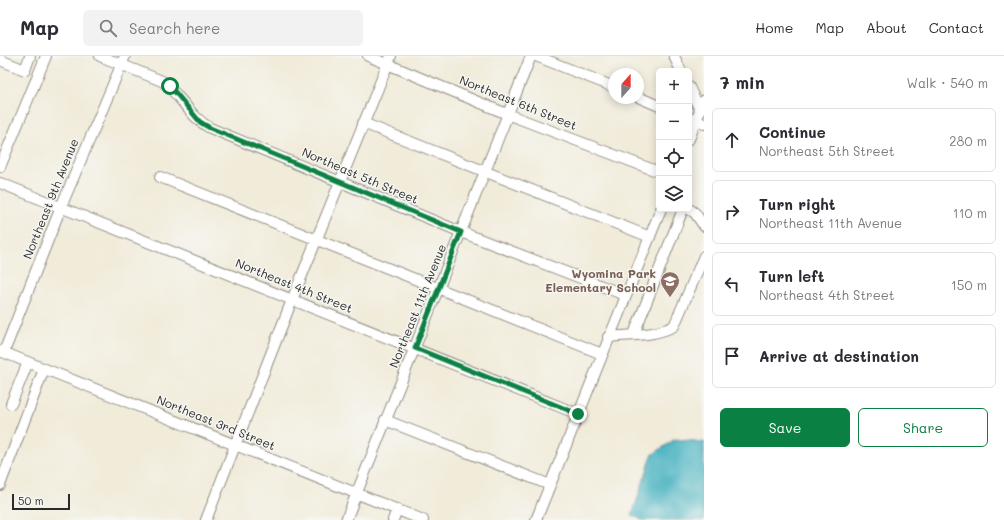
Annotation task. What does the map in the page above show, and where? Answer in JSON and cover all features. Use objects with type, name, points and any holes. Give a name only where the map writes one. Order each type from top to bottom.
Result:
[{"type":"street","points":[[0,60],[25,70],[30,56]]},
{"type":"street","points":[[0,167],[46,56]]},
{"type":"street","name":"Northeast 5th Street","points":[[100,56],[123,60],[170,86],[200,122],[210,128],[461,232],[625,295]]},
{"type":"street","name":"Northeast 6th Street","points":[[368,56],[389,60],[507,114],[656,171]]},
{"type":"street","name":"Northeast 11th Avenue","points":[[346,520],[531,56]]},
{"type":"street","points":[[536,56],[608,85]]},
{"type":"street","points":[[674,56],[680,68]]},
{"type":"street","name":"Northeast 9th Avenue","points":[[2,352],[123,60]]},
{"type":"street","points":[[206,520],[292,300],[389,60]]},
{"type":"street","points":[[692,93],[700,110]]},
{"type":"street","points":[[644,100],[656,105]]},
{"type":"street","points":[[692,131],[704,100]]},
{"type":"street","points":[[364,123],[650,237]]},
{"type":"street","points":[[160,178],[602,354]]},
{"type":"street","name":"Northeast 4th Street","points":[[0,183],[578,414]]},
{"type":"street","points":[[692,211],[704,226]]},
{"type":"street","points":[[536,520],[608,337],[660,212]]},
{"type":"street","points":[[634,334],[682,212]]},
{"type":"street","points":[[608,337],[634,334],[645,335],[664,331],[674,326],[704,256]]},
{"type":"street","name":"Northeast 3rd Street","points":[[2,352],[423,520]]},
{"type":"street","points":[[11,404],[28,362]]},
{"type":"street","points":[[0,485],[44,369]]},
{"type":"street","points":[[386,420],[550,485]]},
{"type":"street","points":[[393,520],[397,509]]},
{"type":"water","points":[[675,439],[704,442],[704,520],[642,520],[632,515],[652,455]]},
{"type":"place","name":"Wyomina Park Elementary School","points":[[670,298]]},
{"type":"route","points":[[170,86],[200,122],[210,128],[461,232],[415,348],[578,414]]}]
